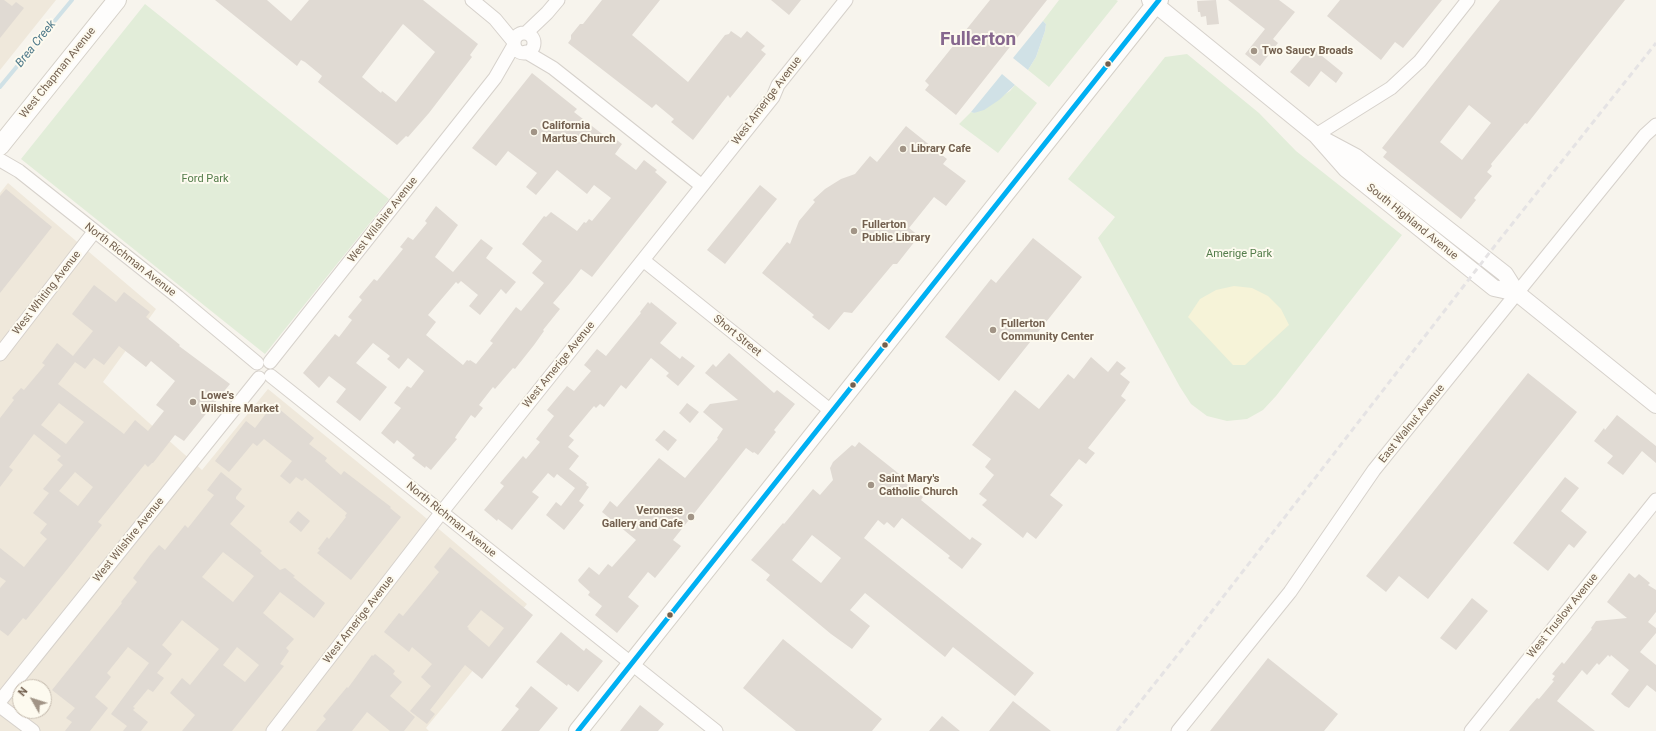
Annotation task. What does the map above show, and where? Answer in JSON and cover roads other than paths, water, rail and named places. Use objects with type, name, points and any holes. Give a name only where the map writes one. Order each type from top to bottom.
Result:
[{"type":"main road","name":"West Chapman Avenue","points":[[0,146],[117,0]]},
{"type":"main road","points":[[578,731],[1155,2]]},
{"type":"street","points":[[472,0],[553,68],[702,186]]},
{"type":"street","name":"West Wilshire Avenue","points":[[263,362],[558,0]]},
{"type":"street","name":"West Amerige Avenue","points":[[272,731],[441,513],[773,97],[778,85],[846,0]]},
{"type":"street","points":[[1316,135],[1391,88],[1420,61],[1468,0]]},
{"type":"street","name":"South Highland Avenue","points":[[1155,2],[1316,135],[1356,157],[1505,274],[1517,293],[1656,405]]},
{"type":"street","name":"East Walnut Avenue","points":[[1178,731],[1290,592],[1374,470],[1646,135],[1656,125]]},
{"type":"street","name":"North Richman Avenue","points":[[0,160],[19,172],[94,232],[263,362]]},
{"type":"street","name":"West Whiting Avenue","points":[[0,354],[94,232]]},
{"type":"street","name":"Short Street","points":[[643,260],[831,411]]},
{"type":"street","points":[[263,362],[273,370],[265,377],[256,376],[254,370],[263,362]]},
{"type":"street","name":"West Wilshire Avenue","points":[[0,701],[265,377]]},
{"type":"street","name":"North Richman Avenue","points":[[265,377],[334,425],[441,513],[716,731]]},
{"type":"street","name":"West Truslow Avenue","points":[[1471,731],[1656,500]]},
{"type":"street","points":[[0,706],[33,731]]},
{"type":"waterway","name":"Brea Creek","points":[[0,87],[72,0]]},
{"type":"railway","points":[[1117,731],[1199,628],[1497,243],[1656,43]]},
{"type":"place","name":"Two Saucy Broads","points":[[1254,51]]},
{"type":"place","name":"California Martus Church","points":[[534,132]]},
{"type":"place","name":"Library Cafe","points":[[903,149]]},
{"type":"place","name":"Fullerton Public Library","points":[[854,231]]},
{"type":"place","name":"Fullerton Community Center","points":[[993,330]]},
{"type":"place","name":"Lowe's Wilshire Market","points":[[193,402]]},
{"type":"place","name":"Saint Mary's Catholic Church","points":[[871,485]]},
{"type":"place","name":"Veronese Gallery and Cafe","points":[[691,517]]},
{"type":"district","name":"Fullerton","points":[[978,40]]},
{"type":"park label","name":"Ford Park","points":[[205,179]]},
{"type":"park label","name":"Amerige Park","points":[[1239,254]]}]
